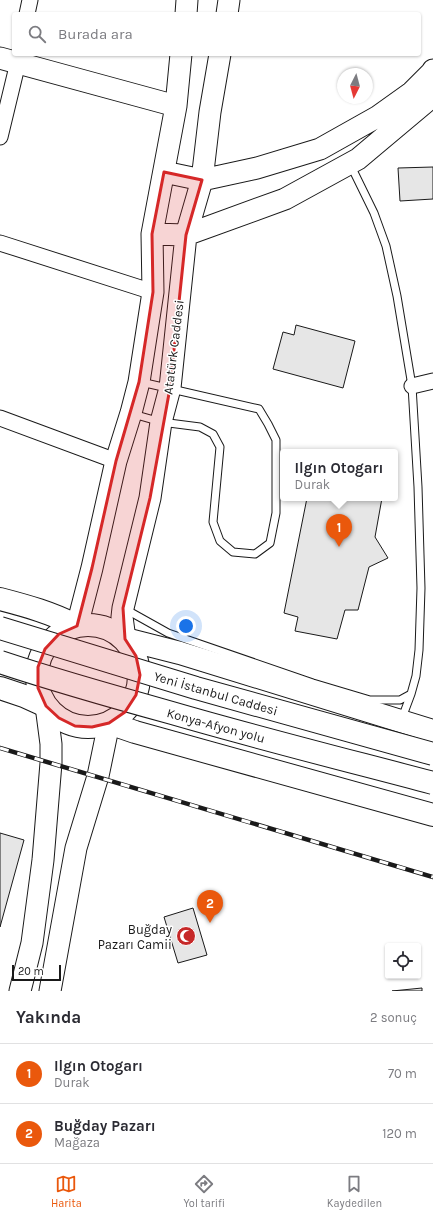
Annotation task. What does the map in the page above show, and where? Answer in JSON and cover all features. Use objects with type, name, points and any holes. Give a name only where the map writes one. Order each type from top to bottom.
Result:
[{"type":"highway","points":[[0,599],[36,608],[60,617],[77,626]]},
{"type":"highway","points":[[46,706],[38,688],[38,667],[45,649],[58,634],[77,626],[94,625],[110,630],[124,639],[180,653],[433,731]]},
{"type":"highway","name":"Yeni İstanbul Caddesi","points":[[0,628],[196,688],[433,754]]},
{"type":"highway","points":[[0,688],[24,696],[46,706],[59,718],[75,726],[92,727],[109,723],[125,712],[136,695],[140,675],[136,656],[124,639]]},
{"type":"highway","name":"Konya-Afyon yolu","points":[[0,662],[133,703],[433,783]]},
{"type":"highway","points":[[109,723],[135,732],[433,816]]},
{"type":"main road","points":[[186,12],[187,0]]},
{"type":"main road","points":[[227,12],[229,0]]},
{"type":"main road","name":"Atatürk Caddesi","points":[[77,626],[92,568],[116,461],[139,382],[153,292],[152,234],[176,106],[181,56]]},
{"type":"main road","name":"Atatürk Caddesi","points":[[124,639],[123,608],[150,498],[161,422],[170,388],[186,235],[202,180],[210,112],[220,56]]},
{"type":"main road","points":[[13,58],[176,106]]},
{"type":"main road","points":[[164,172],[202,180],[257,168],[320,149],[383,112],[412,92],[433,70]]},
{"type":"main road","points":[[152,234],[186,235],[284,199],[358,159],[433,96]]},
{"type":"main road","points":[[20,991],[32,943],[43,860],[51,763],[51,744],[46,706]]},
{"type":"main road","points":[[50,991],[76,848],[98,776],[109,723]]},
{"type":"street","points":[[27,12],[30,0]]},
{"type":"street","points":[[0,137],[13,58]]},
{"type":"street","points":[[0,243],[153,292]]},
{"type":"street","points":[[412,386],[433,381]]},
{"type":"street","points":[[0,418],[116,461]]},
{"type":"lane","points":[[350,164],[374,213],[386,246],[397,296],[412,386],[418,487],[421,588],[418,662],[416,676],[401,721]]},
{"type":"lane","points":[[131,413],[161,422],[200,426],[213,434],[220,447],[213,522],[220,541],[233,552],[255,554],[270,543],[276,513],[276,440],[259,409],[139,382]]},
{"type":"lane","points":[[123,608],[168,633],[370,700],[400,700],[411,694]]},
{"type":"highlighted area","points":[[164,172],[202,180],[186,235],[170,388],[150,498],[123,608],[125,639],[136,656],[140,675],[136,695],[125,712],[109,723],[92,727],[75,726],[59,718],[46,706],[38,688],[38,667],[45,649],[59,634],[77,626],[92,568],[116,461],[139,382],[153,292],[152,234]]},
{"type":"building","points":[[433,167],[433,199],[400,201],[398,168]]},
{"type":"building","points":[[296,325],[355,341],[343,388],[273,369],[283,332],[294,335]]},
{"type":"building","points":[[306,501],[381,501],[375,537],[388,558],[369,567],[358,610],[345,610],[337,639],[295,631],[298,617],[284,613]]},
{"type":"building","points":[[0,833],[24,840],[0,927]]},
{"type":"building","name":"Buğday Pazarı Camii","points":[[193,908],[207,955],[178,963],[164,917]]},
{"type":"building","points":[[422,988],[422,991],[392,991]]},
{"type":"railway","points":[[0,748],[433,877]]},
{"type":"place","name":"Ilgın Otogarı","points":[[339,547]]},
{"type":"place","name":"Buğday Pazarı","points":[[210,923]]},
{"type":"place","name":"Buğday Pazarı Camii","points":[[186,936]]}]
